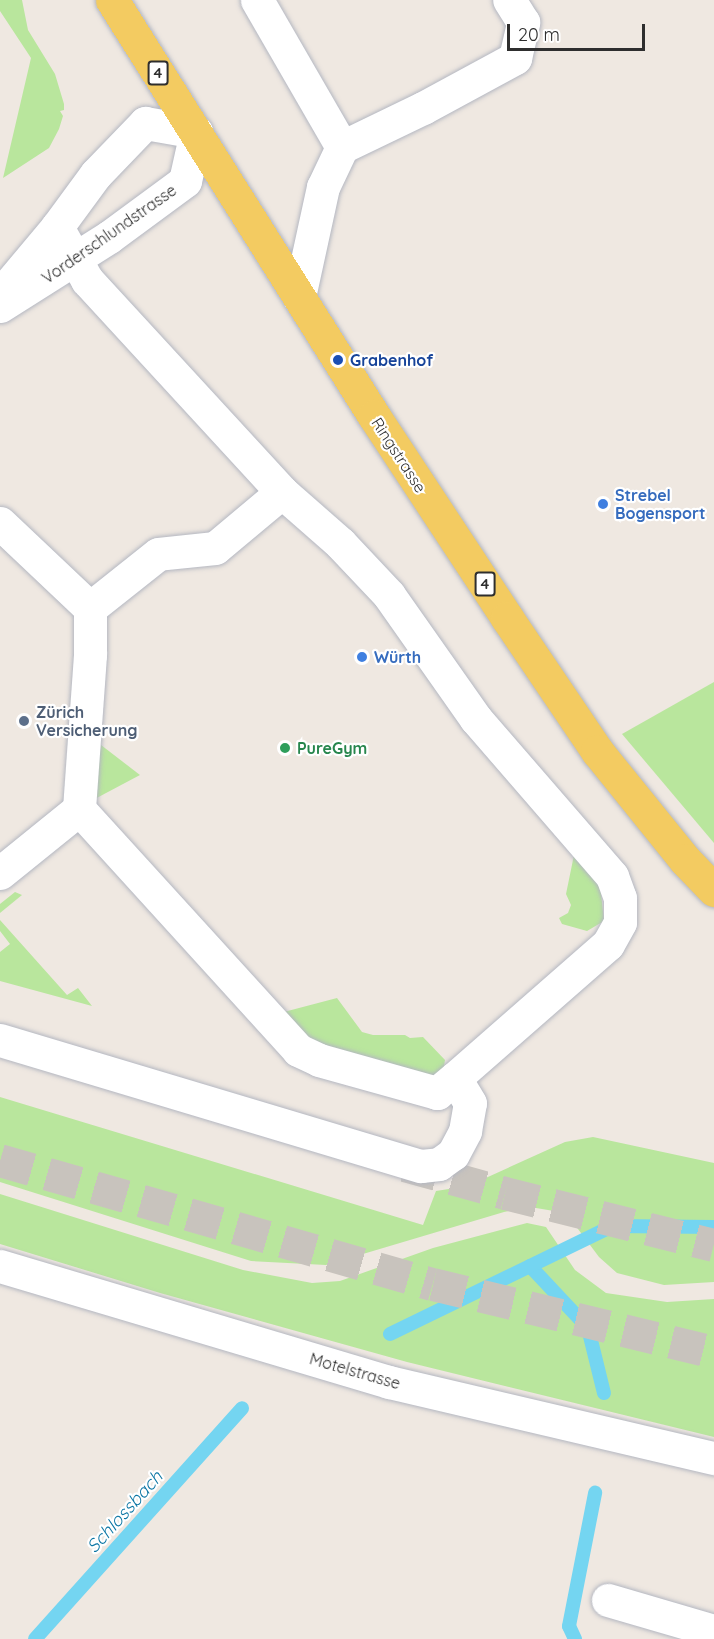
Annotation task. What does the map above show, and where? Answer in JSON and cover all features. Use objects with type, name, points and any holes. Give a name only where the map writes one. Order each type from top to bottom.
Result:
[{"type":"main road","name":"Ringstrasse","points":[[112,0],[374,416],[597,751],[685,860],[714,890]]},
{"type":"street","points":[[256,0],[342,147]]},
{"type":"street","points":[[299,297],[324,187],[342,147],[423,108],[515,58],[523,22],[509,0]]},
{"type":"street","name":"Vorderschlundstrasse","points":[[0,295],[57,227],[96,174],[145,123],[196,132],[184,181],[75,260],[0,306]]},
{"type":"street","points":[[0,523],[90,608],[90,655],[79,809],[298,1050],[320,1060],[438,1093],[608,944],[620,922],[620,898],[612,876],[476,719],[389,595],[340,543],[282,492],[87,280],[57,227]]},
{"type":"street","points":[[90,608],[158,554],[215,548],[282,492]]},
{"type":"street","points":[[0,873],[79,809]]},
{"type":"street","points":[[0,1040],[421,1166],[439,1164],[453,1154],[465,1131],[470,1103],[455,1078]]},
{"type":"street","name":"Motelstrasse","points":[[0,1266],[389,1382],[714,1458]]},
{"type":"street","points":[[608,1600],[714,1631]]},
{"type":"green space","points":[[0,0],[22,0],[28,30],[55,74],[64,104],[64,110],[60,111],[63,116],[59,129],[49,148],[3,178],[31,58],[0,11]]},
{"type":"green space","points":[[714,682],[714,843],[622,734]]},
{"type":"green space","points":[[101,745],[140,775],[91,801]]},
{"type":"green space","points":[[574,855],[595,876],[601,893],[604,921],[587,931],[562,924],[559,918],[568,913],[571,905],[566,894]]},
{"type":"green space","points":[[15,892],[22,895],[0,913],[0,904]]},
{"type":"green space","points":[[0,920],[67,995],[78,988],[92,1006],[0,981],[0,952],[10,944],[0,931]]},
{"type":"green space","points":[[337,998],[362,1032],[373,1035],[423,1037],[445,1060],[443,1073],[432,1078],[305,1042],[280,1013]]},
{"type":"green space","points":[[0,1097],[423,1225],[436,1191],[468,1186],[565,1142],[593,1137],[714,1163],[714,1282],[664,1285],[617,1273],[599,1257],[566,1213],[530,1207],[504,1212],[326,1265],[251,1261],[0,1182]]},
{"type":"green space","points":[[0,1194],[243,1270],[312,1283],[340,1281],[433,1248],[527,1223],[546,1227],[575,1270],[606,1293],[667,1302],[714,1299],[714,1437],[407,1362],[160,1293],[0,1244]]},
{"type":"waterway","points":[[390,1334],[612,1226],[714,1227]]},
{"type":"waterway","points":[[530,1266],[588,1328],[604,1393]]},
{"type":"waterway","name":"Schlossbach","points":[[35,1639],[242,1408]]},
{"type":"waterway","points":[[575,1639],[569,1626],[595,1493]]},
{"type":"tunnel","points":[[0,1160],[433,1284],[714,1352]]},
{"type":"tunnel","points":[[405,1165],[505,1193],[714,1245]]},
{"type":"place","name":"Grabenhof","points":[[338,360]]},
{"type":"place","name":"Strebel Bogensport","points":[[603,504]]},
{"type":"place","name":"Würth","points":[[362,657]]},
{"type":"place","name":"Zürich Versicherung","points":[[24,721]]},
{"type":"place","name":"PureGym","points":[[285,748]]}]
